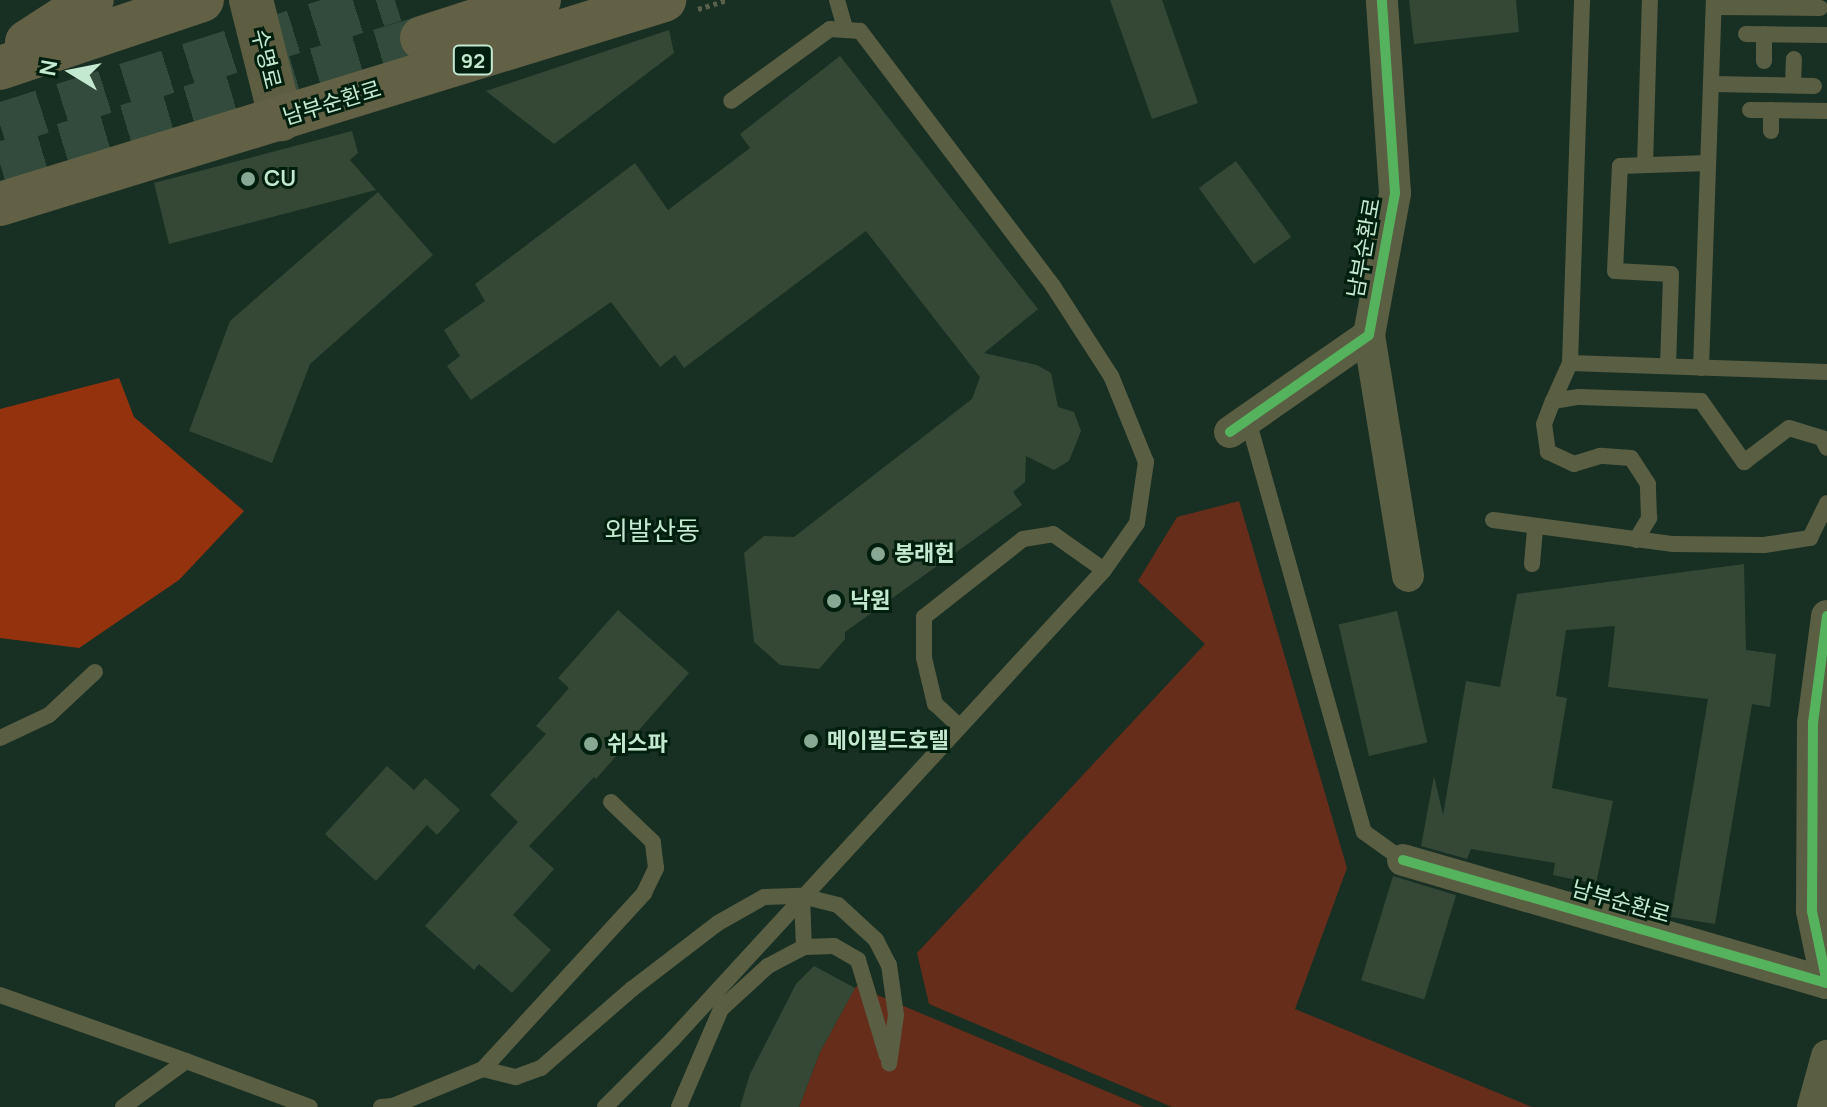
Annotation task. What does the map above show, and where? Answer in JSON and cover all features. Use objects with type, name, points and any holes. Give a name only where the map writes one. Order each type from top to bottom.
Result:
[{"type":"main road","points":[[0,59],[92,0]]},
{"type":"main road","points":[[0,68],[202,0]]},
{"type":"main road","name":"수명로","points":[[251,0],[281,119]]},
{"type":"main road","name":"92","points":[[422,38],[539,0]]},
{"type":"main road","name":"남부순환로","points":[[0,204],[664,0]]},
{"type":"street","name":"남부순환로","points":[[1382,0],[1395,193],[1369,335],[1408,576]]},
{"type":"street","points":[[1239,426],[1369,335]]},
{"type":"street","name":"남부순환로","points":[[1403,860],[1827,983],[1812,911],[1812,785],[1813,723],[1827,616]]},
{"type":"street","points":[[1813,1107],[1827,1056]]},
{"type":"lane","points":[[837,0],[845,28]]},
{"type":"lane","points":[[1582,0],[1570,363],[1544,424],[1548,452],[1574,464],[1600,456],[1631,458],[1648,484],[1649,518],[1636,540]]},
{"type":"lane","points":[[1645,165],[1650,0]]},
{"type":"lane","points":[[1701,368],[1714,4],[1793,4],[1820,8]]},
{"type":"lane","points":[[605,1107],[672,1040],[1104,570],[1137,523],[1146,462],[1111,376],[1053,286],[860,31],[830,29],[731,101]]},
{"type":"lane","points":[[1746,34],[1827,35]]},
{"type":"lane","points":[[1764,34],[1764,61]]},
{"type":"lane","points":[[1793,85],[1794,59]]},
{"type":"lane","points":[[1711,84],[1814,86]]},
{"type":"lane","points":[[1750,110],[1827,111]]},
{"type":"lane","points":[[1771,110],[1771,131]]},
{"type":"lane","points":[[1668,366],[1671,274],[1615,271],[1620,166],[1708,163]]},
{"type":"lane","points":[[1570,363],[1827,372]]},
{"type":"lane","points":[[1553,401],[1579,397],[1701,401],[1744,462],[1789,428],[1822,438],[1827,448]]},
{"type":"lane","points":[[1239,426],[1364,832],[1403,860]]},
{"type":"lane","points":[[1493,520],[1636,540],[1764,545],[1810,538],[1827,503]]},
{"type":"lane","points":[[1532,564],[1535,526]]},
{"type":"lane","points":[[959,726],[935,704],[924,658],[924,617],[1023,539],[1053,534],[1104,570]]},
{"type":"lane","points":[[0,738],[49,715],[95,672]]},
{"type":"lane","points":[[381,1107],[393,1106],[483,1069],[644,893],[656,868],[653,842],[611,802]]},
{"type":"lane","points":[[802,896],[804,947]]},
{"type":"lane","points":[[483,1069],[516,1077],[541,1068],[632,989],[718,923],[764,897],[802,896],[838,905],[876,940],[889,965],[896,1015],[889,1064],[858,960],[834,946],[804,947],[768,966],[721,1009]]},
{"type":"lane","points":[[679,1107],[739,965]]},
{"type":"lane","points":[[0,995],[310,1107]]},
{"type":"lane","points":[[123,1107],[186,1061]]},
{"type":"shaded area","points":[[119,378],[134,417],[244,511],[179,580],[79,648],[0,638],[0,409]]},
{"type":"shaded area","points":[[1239,501],[1347,868],[1295,1009],[1532,1107],[1172,1107],[929,1004],[917,953],[1205,644],[1138,581],[1177,517]]},
{"type":"shaded area","points":[[856,986],[1144,1107],[799,1107],[820,1052]]},
{"type":"building","points":[[1110,0],[1162,0],[1198,103],[1152,119]]},
{"type":"building","points":[[1409,0],[1516,0],[1519,32],[1414,44]]},
{"type":"building","points":[[669,30],[674,53],[554,144],[486,91]]},
{"type":"building","points":[[840,56],[1038,309],[984,353],[1037,365],[1051,373],[1058,407],[1074,412],[1081,431],[1069,461],[1054,470],[1026,456],[1025,482],[1013,492],[1022,505],[845,632],[845,639],[819,669],[780,665],[754,642],[744,553],[764,536],[794,537],[972,399],[980,377],[866,231],[684,368],[675,355],[660,367],[611,302],[471,400],[447,366],[460,356],[444,330],[485,301],[475,284],[635,163],[668,210],[750,148],[740,134]]},
{"type":"building","points":[[352,131],[358,153],[350,160],[376,190],[169,244],[154,183]]},
{"type":"building","points":[[1236,161],[1291,237],[1254,264],[1199,188]]},
{"type":"building","points":[[378,192],[433,255],[310,364],[272,463],[189,431],[230,321]]},
{"type":"building","points":[[1744,564],[1746,650],[1776,654],[1770,707],[1752,704],[1715,924],[1671,917],[1708,699],[1608,687],[1615,626],[1566,630],[1556,696],[1567,698],[1552,788],[1613,801],[1596,884],[1553,875],[1555,863],[1471,849],[1467,859],[1421,846],[1434,776],[1443,815],[1466,681],[1500,687],[1517,594]]},
{"type":"building","points":[[618,610],[689,673],[596,779],[594,777],[529,846],[554,869],[513,915],[551,950],[512,993],[479,964],[474,970],[425,926],[518,822],[490,795],[546,734],[536,726],[569,688],[558,678]]},
{"type":"building","points":[[1397,611],[1427,743],[1369,756],[1339,624]]},
{"type":"building","points":[[387,766],[414,790],[425,778],[460,810],[437,835],[427,825],[376,881],[325,834]]},
{"type":"building","points":[[1393,876],[1456,895],[1424,1000],[1361,980]]},
{"type":"building","points":[[814,966],[855,988],[820,1052],[799,1107],[740,1107],[750,1074],[796,984]]},
{"type":"tunnel","points":[[0,125],[395,0]]},
{"type":"tunnel","points":[[0,164],[422,38]]},
{"type":"cycle path","points":[[1230,432],[1369,335],[1395,193],[1382,0]]},
{"type":"cycle path","points":[[1403,860],[1827,983],[1812,911],[1813,723],[1827,616]]},
{"type":"place","name":"CU","points":[[248,179]]},
{"type":"place","name":"봉래헌","points":[[878,554]]},
{"type":"place","name":"낙원","points":[[834,601]]},
{"type":"place","name":"메이필드호텔","points":[[811,741]]},
{"type":"place","name":"쉬스파","points":[[591,744]]},
{"type":"district","name":"외발산동","points":[[652,531]]}]
